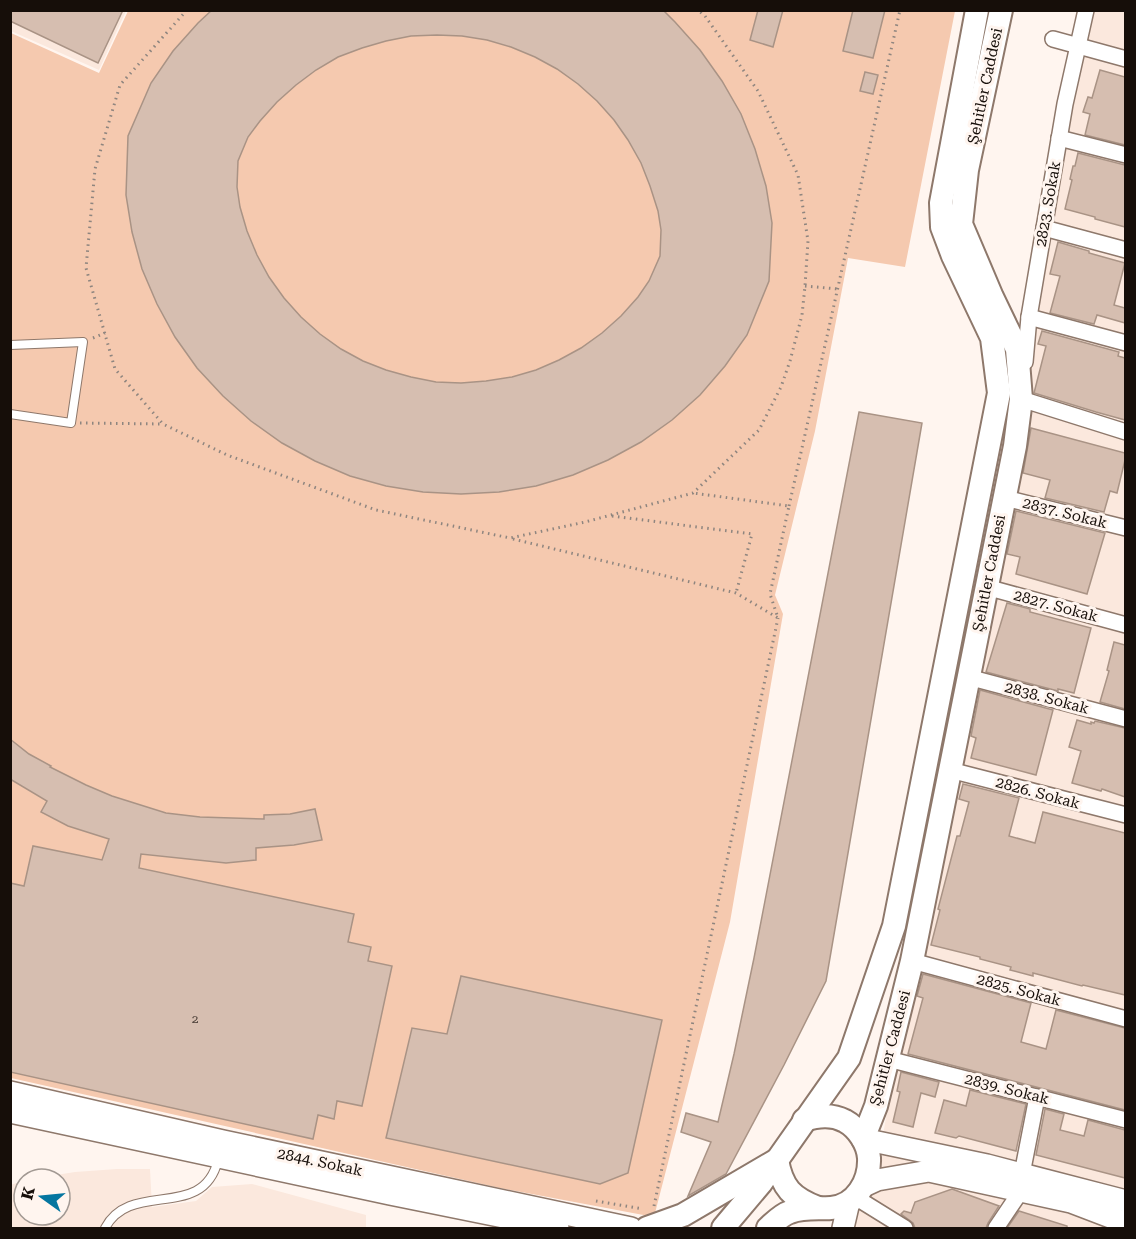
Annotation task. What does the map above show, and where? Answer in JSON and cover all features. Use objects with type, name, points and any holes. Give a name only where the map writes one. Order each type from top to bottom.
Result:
[{"type":"main road","name":"Şehitler Caddesi","points":[[723,1228],[761,1183],[849,1058],[894,926],[999,393],[992,338],[953,256],[942,227],[941,203],[977,10]]},
{"type":"main road","name":"Şehitler Caddesi","points":[[863,1139],[876,1106],[912,961],[1005,498],[1021,399],[1017,349],[961,224],[967,170],[1001,10]]},
{"type":"main road","name":"2844. Sokak","points":[[10,1092],[221,1149],[558,1228]]},
{"type":"main road","name":"2844. Sokak","points":[[10,1112],[221,1149],[631,1228]]},
{"type":"main road","points":[[804,1120],[831,1117],[844,1121],[855,1128],[863,1139],[869,1154],[869,1170],[843,1228]]},
{"type":"main road","points":[[863,1139],[987,1165],[1021,1182],[1071,1202],[1120,1216]]},
{"type":"main road","points":[[648,1216],[682,1215],[777,1160],[780,1177],[789,1191],[802,1202],[818,1208]]},
{"type":"main road","points":[[768,1228],[791,1211],[834,1208],[877,1180],[929,1172],[1021,1182]]},
{"type":"street","name":"2823. Sokak","points":[[1021,399],[1029,317],[1065,104],[1086,10]]},
{"type":"street","points":[[1053,39],[1125,58]]},
{"type":"street","points":[[1059,138],[1125,155]]},
{"type":"street","points":[[1044,228],[1125,250]]},
{"type":"street","points":[[1029,317],[1125,343]]},
{"type":"street","points":[[1021,399],[1125,432]]},
{"type":"street","name":"2837. Sokak","points":[[1005,498],[1125,528]]},
{"type":"street","name":"2827. Sokak","points":[[986,587],[1125,625]]},
{"type":"street","name":"2838. Sokak","points":[[968,677],[1125,719]]},
{"type":"street","name":"2826. Sokak","points":[[950,770],[1125,815]]},
{"type":"street","name":"2825. Sokak","points":[[912,961],[1125,1019]]},
{"type":"street","name":"2839. Sokak","points":[[888,1059],[1125,1120]]},
{"type":"street","points":[[996,1228],[1021,1182],[1037,1097]]},
{"type":"street","points":[[856,1195],[905,1228]]},
{"type":"lane","points":[[10,345],[83,342],[71,423],[10,414]]},
{"type":"lane","points":[[105,1228],[111,1219],[128,1207],[139,1203],[184,1196],[198,1190],[215,1170],[221,1149]]},
{"type":"path","points":[[187,10],[120,85],[95,169],[86,268],[115,369],[162,424],[227,455],[376,510],[510,538],[736,593],[778,618]]},
{"type":"path","points":[[693,493],[759,430],[781,387],[802,315],[808,241],[798,175],[758,91],[705,16],[698,10]]},
{"type":"path","points":[[588,1199],[648,1216],[778,618],[770,594],[900,10]]},
{"type":"path","points":[[805,286],[838,289]]},
{"type":"path","points":[[71,423],[162,424]]},
{"type":"path","points":[[510,538],[585,522],[693,493],[789,506]]},
{"type":"path","points":[[608,516],[752,534],[736,593]]},
{"type":"shaded area","points":[[11,11],[126,11],[99,70],[11,31]]},
{"type":"shaded area","points":[[128,11],[955,11],[905,267],[848,258],[815,431],[775,595],[783,614],[730,922],[654,1217],[500,1188],[11,1078],[11,33],[99,73]]},
{"type":"shaded area","points":[[1080,11],[1125,11],[1125,1228],[847,1228],[884,1129]]},
{"type":"shaded area","points":[[150,1169],[152,1207],[196,1201],[212,1187],[252,1184],[366,1215],[366,1228],[11,1228],[10,1185],[12,1184],[12,1227],[72,1227],[72,1172]]},
{"type":"building","points":[[10,10],[123,10],[98,63],[10,21]]},
{"type":"building","points":[[212,10],[663,10],[700,50],[722,81],[741,114],[766,186],[772,223],[769,281],[747,335],[700,395],[672,420],[641,442],[608,460],[573,475],[536,486],[499,492],[461,494],[423,492],[386,486],[350,476],[282,443],[251,421],[197,368],[175,337],[157,304],[142,269],[132,232],[126,195],[128,136],[151,83],[173,51]],"holes":[[[411,36],[462,36],[487,40],[535,57],[557,69],[597,101],[614,120],[641,163],[658,211],[661,230],[660,256],[649,281],[621,316],[602,333],[581,348],[536,370],[512,377],[461,383],[436,382],[386,370],[363,361],[320,334],[301,317],[269,277],[247,231],[237,187],[238,161],[248,137],[277,102],[316,70],[338,57],[386,41]]]},
{"type":"building","points":[[758,10],[783,10],[773,47],[750,40]]},
{"type":"building","points":[[853,10],[885,10],[873,58],[843,51]]},
{"type":"building","points":[[1100,70],[1125,77],[1125,145],[1085,135],[1090,114],[1083,112],[1088,97],[1092,98]]},
{"type":"building","points":[[865,72],[878,75],[873,94],[860,91]]},
{"type":"building","points":[[1078,153],[1125,165],[1125,227],[1065,209],[1073,166],[1075,166]]},
{"type":"building","points":[[1058,242],[1125,263],[1114,305],[1125,308],[1125,323],[1097,315],[1094,324],[1050,313],[1060,276],[1050,274]]},
{"type":"building","points":[[1042,331],[1119,352],[1118,356],[1125,358],[1125,420],[1034,393],[1046,346],[1038,344]]},
{"type":"building","points":[[859,412],[922,423],[826,981],[726,1174],[688,1196],[711,1142],[681,1132],[686,1113],[718,1122],[754,958]]},
{"type":"building","points":[[1031,428],[1125,453],[1117,493],[1110,491],[1104,512],[1045,498],[1050,480],[1023,473]]},
{"type":"building","points":[[1016,511],[1105,533],[1087,594],[1016,574],[1020,557],[1007,554]]},
{"type":"building","points":[[1007,603],[1030,609],[1030,612],[1091,628],[1074,693],[986,672]]},
{"type":"building","points":[[1114,642],[1125,645],[1125,709],[1100,702]]},
{"type":"building","points":[[980,690],[1053,710],[1036,775],[971,758],[976,738],[971,736]]},
{"type":"building","points":[[1077,720],[1091,724],[1095,721],[1125,728],[1125,797],[1102,789],[1101,791],[1072,783],[1081,751],[1069,747]]},
{"type":"building","points":[[10,739],[50,767],[86,785],[166,813],[200,817],[264,819],[264,815],[290,814],[315,809],[322,840],[256,848],[256,860],[226,863],[141,854],[139,868],[354,914],[348,942],[371,947],[368,961],[392,966],[362,1106],[337,1101],[334,1119],[318,1115],[313,1139],[10,1072],[10,883],[24,886],[33,846],[102,860],[109,839],[68,826],[41,812],[47,801],[10,779]]},
{"type":"building","points":[[963,784],[1019,798],[1009,836],[1035,843],[1043,812],[1125,833],[1125,995],[1033,973],[1033,976],[1010,970],[1011,967],[980,959],[980,957],[931,945],[957,836],[960,836],[969,802],[959,799]]},
{"type":"building","points":[[923,974],[1031,1003],[1021,1042],[1046,1049],[1056,1010],[1125,1028],[1125,1110],[908,1054],[923,998],[917,996]]},
{"type":"building","points":[[461,976],[662,1020],[628,1173],[600,1184],[386,1138],[412,1028],[447,1034]]},
{"type":"building","points":[[901,1072],[939,1082],[935,1097],[921,1093],[913,1127],[893,1122],[900,1092],[897,1091]]},
{"type":"building","points":[[970,1090],[1026,1104],[1016,1151],[959,1136],[956,1138],[935,1133],[944,1100],[966,1106]]},
{"type":"building","points":[[1045,1109],[1064,1114],[1060,1130],[1084,1136],[1088,1120],[1125,1130],[1125,1178],[1036,1155]]},
{"type":"building","points":[[952,1189],[999,1206],[986,1228],[915,1228],[913,1223],[901,1214],[904,1211],[911,1213],[915,1202]]},
{"type":"building","points":[[1019,1211],[1067,1226],[1067,1228],[1007,1228]]}]
